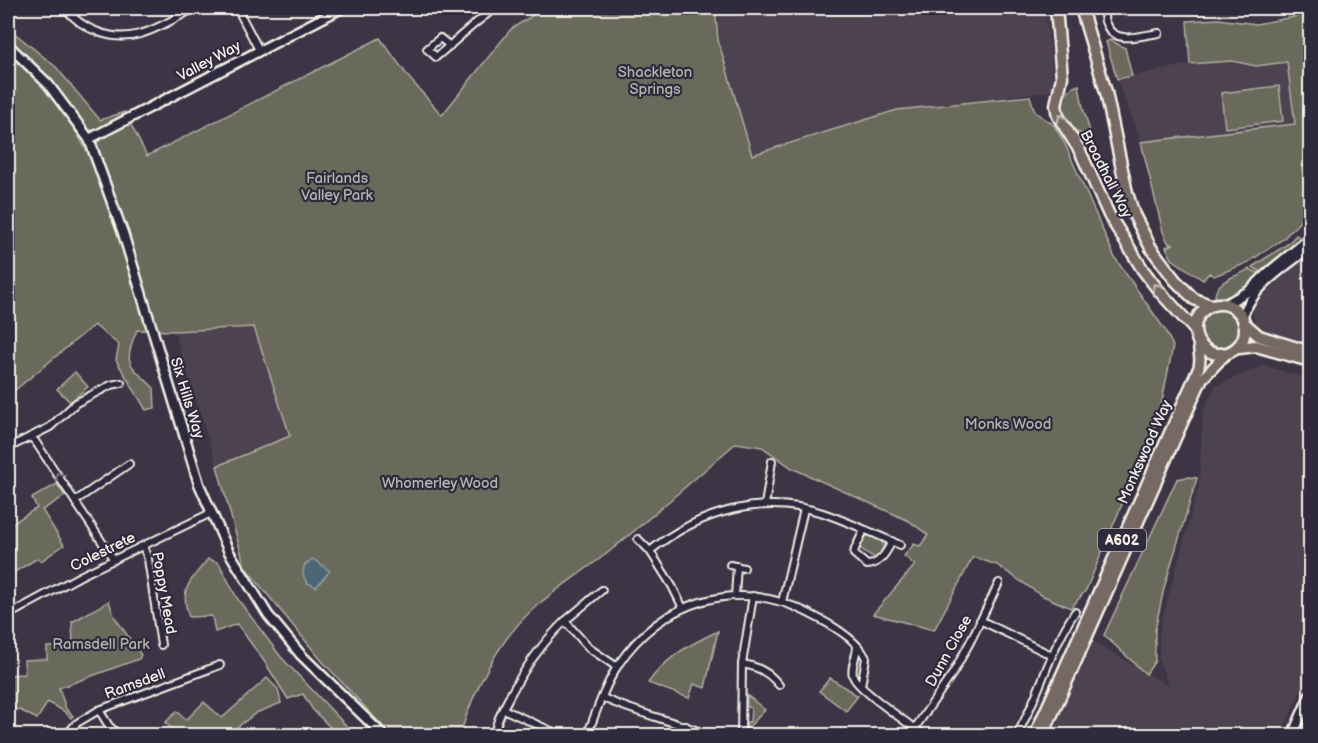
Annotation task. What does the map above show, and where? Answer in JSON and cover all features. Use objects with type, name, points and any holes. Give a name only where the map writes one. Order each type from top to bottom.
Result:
[{"type":"highway","name":"Broadhall Way","points":[[1056,8],[1062,77],[1056,105],[1058,116],[1080,151],[1109,215],[1143,270],[1159,291],[1196,330]]},
{"type":"highway","name":"Broadhall Way","points":[[1081,8],[1106,92],[1127,193],[1134,215],[1151,248],[1175,280],[1194,299],[1210,305]]},
{"type":"highway","points":[[1311,352],[1259,336],[1235,309],[1226,304],[1210,305],[1196,320],[1198,342],[1212,352],[1225,355],[1239,348],[1256,346],[1311,360]]},
{"type":"highway","points":[[1239,348],[1245,331],[1243,320]]},
{"type":"main road","name":"Monkswood Way","points":[[1034,735],[1199,367],[1198,342]]},
{"type":"main road","name":"Monkswood Way","points":[[1043,735],[1202,379],[1225,355]]},
{"type":"street","points":[[65,8],[78,21],[96,31],[128,36],[142,34],[195,8]]},
{"type":"street","points":[[237,8],[259,50]]},
{"type":"street","name":"Valley Way","points":[[88,139],[342,8]]},
{"type":"street","points":[[450,46],[496,8]]},
{"type":"street","points":[[1107,8],[1104,15],[1106,23],[1111,32],[1118,37],[1159,33]]},
{"type":"street","name":"Six Hills Way","points":[[8,45],[48,84],[88,139],[123,234],[189,453],[211,513],[240,572],[280,630],[324,679],[384,735]]},
{"type":"street","points":[[1226,304],[1249,291],[1311,238]]},
{"type":"street","points":[[1243,320],[1251,297],[1311,247]]},
{"type":"street","points":[[8,448],[50,427],[76,403],[121,382]]},
{"type":"street","points":[[30,437],[35,441],[114,560]]},
{"type":"street","points":[[765,505],[772,461]]},
{"type":"street","points":[[75,501],[129,464]]},
{"type":"street","points":[[650,551],[678,530],[699,520],[719,512],[765,505],[822,513],[900,545]]},
{"type":"street","points":[[782,602],[804,509]]},
{"type":"street","name":"Colestrete","points":[[8,615],[82,575],[211,513]]},
{"type":"street","points":[[864,530],[854,555],[867,565],[877,562],[892,542]]},
{"type":"street","points":[[638,539],[650,551],[667,577],[683,608]]},
{"type":"street","name":"Poppy Mead","points":[[142,546],[148,559],[161,645]]},
{"type":"street","points":[[735,596],[737,566]]},
{"type":"street","name":"Dunn Close","points":[[915,728],[953,673],[999,583]]},
{"type":"street","points":[[494,735],[516,684],[534,655],[566,621],[602,590]]},
{"type":"street","points":[[741,735],[742,664],[753,596]]},
{"type":"street","points":[[586,735],[617,668],[651,627],[683,608],[705,600],[753,596],[782,602],[813,616],[857,645],[866,658],[861,686]]},
{"type":"street","points":[[1016,735],[1034,702],[1051,655],[1074,612]]},
{"type":"street","points":[[980,620],[1051,655]]},
{"type":"street","points":[[566,621],[589,648],[617,668]]},
{"type":"street","points":[[1067,622],[1082,629]]},
{"type":"street","points":[[857,645],[856,660],[852,670],[854,678],[861,686],[925,735]]},
{"type":"street","points":[[742,664],[755,665],[774,678],[779,685]]},
{"type":"street","name":"Ramsdell","points":[[65,735],[77,723],[99,710],[220,665]]},
{"type":"street","points":[[1292,735],[1311,695]]},
{"type":"street","points":[[603,698],[634,711],[711,735]]},
{"type":"street","points":[[99,710],[110,726],[120,735]]},
{"type":"street","points":[[503,710],[562,735]]},
{"type":"street","points":[[681,735],[686,726]]},
{"type":"shaded area","points":[[715,8],[1045,8],[1053,91],[897,110],[752,155],[718,40]]},
{"type":"shaded area","points":[[1232,61],[1256,66],[1287,62],[1295,125],[1141,142],[1117,79],[1190,64]]},
{"type":"shaded area","points":[[1310,253],[1310,347],[1265,332],[1255,323],[1252,312],[1257,300]]},
{"type":"shaded area","points":[[254,327],[290,436],[217,466],[174,331]]},
{"type":"shaded area","points":[[1264,365],[1310,380],[1310,670],[1281,735],[1047,736],[1094,642],[1169,686],[1159,661],[1159,631],[1199,485],[1203,411],[1215,386]]},
{"type":"green space","points":[[544,8],[715,8],[718,40],[752,155],[897,110],[1030,96],[1035,112],[1054,125],[1064,142],[1115,258],[1165,330],[1173,346],[1159,416],[1086,590],[1071,608],[1041,595],[997,565],[973,557],[934,630],[873,614],[915,565],[904,556],[914,544],[920,546],[928,535],[909,521],[792,468],[762,447],[736,443],[610,551],[548,596],[526,616],[501,646],[481,681],[460,735],[391,735],[322,661],[245,567],[217,466],[290,436],[254,327],[174,331],[137,330],[130,350],[130,363],[154,388],[155,408],[146,410],[116,360],[119,345],[94,325],[8,396],[8,50],[51,95],[85,148],[96,150],[98,141],[129,121],[147,156],[380,38],[410,79],[442,115],[511,29]]},
{"type":"green space","points":[[1310,14],[1310,223],[1307,214],[1283,239],[1247,263],[1214,276],[1209,273],[1203,280],[1172,259],[1166,247],[1174,244],[1169,244],[1163,232],[1141,142],[1295,124],[1287,62],[1256,66],[1232,61],[1190,64],[1187,21],[1218,19],[1256,24]]},
{"type":"green space","points":[[8,23],[12,31],[56,67],[100,120],[125,112],[127,115],[95,130],[87,130],[26,57],[8,41]]},
{"type":"green space","points":[[1110,40],[1125,48],[1132,76],[1117,79],[1106,42]]},
{"type":"green space","points":[[1079,85],[1091,135],[1072,129],[1063,113],[1064,96],[1070,89]]},
{"type":"green space","points":[[1279,86],[1283,121],[1225,128],[1221,93]]},
{"type":"green space","points":[[1296,235],[1299,237],[1299,243],[1263,273],[1252,267],[1289,243]]},
{"type":"green space","points":[[1249,269],[1263,275],[1235,295],[1215,297],[1216,291],[1223,283]]},
{"type":"green space","points":[[1220,308],[1235,314],[1241,329],[1235,344],[1220,350],[1205,344],[1199,329],[1205,314]]},
{"type":"green space","points":[[75,372],[88,387],[70,402],[57,389]]},
{"type":"green space","points":[[1197,478],[1164,588],[1155,630],[1155,661],[1146,674],[1104,635],[1177,479]]},
{"type":"green space","points":[[57,484],[65,496],[42,510],[64,545],[41,561],[38,558],[8,576],[8,526],[37,508],[32,498]]},
{"type":"green space","points":[[870,535],[883,544],[876,559],[858,547],[865,537]]},
{"type":"green space","points":[[208,559],[219,563],[237,598],[281,657],[355,735],[338,735],[313,710],[303,694],[288,699],[237,624],[215,632],[212,616],[189,617],[185,599],[188,585]]},
{"type":"green space","name":"Ramsdell Park","points":[[109,601],[114,616],[141,655],[139,659],[59,688],[66,709],[73,716],[71,718],[48,702],[37,719],[20,710],[8,708],[8,675],[25,674],[24,660],[47,659],[47,647],[73,646],[72,622]]},
{"type":"green space","points":[[718,631],[705,688],[694,684],[689,698],[648,683],[663,665],[679,652]]},
{"type":"green space","points":[[267,678],[278,689],[281,703],[256,713],[227,735],[181,735],[165,723],[177,711],[186,720],[204,702],[222,718]]},
{"type":"green space","points":[[830,678],[858,696],[846,711],[819,691]]},
{"type":"green space","points":[[747,695],[765,710],[746,730],[747,722],[750,722],[751,708],[747,707]]},
{"type":"water","points":[[313,559],[330,571],[316,587],[307,583],[303,575],[304,566]]},
{"type":"park label","name":"Shackleton Springs","points":[[655,80]]},
{"type":"park label","name":"Fairlands Valley Park","points":[[337,186]]},
{"type":"park label","name":"Monks Wood","points":[[1008,424]]},
{"type":"park label","name":"Whomerley Wood","points":[[440,483]]}]
